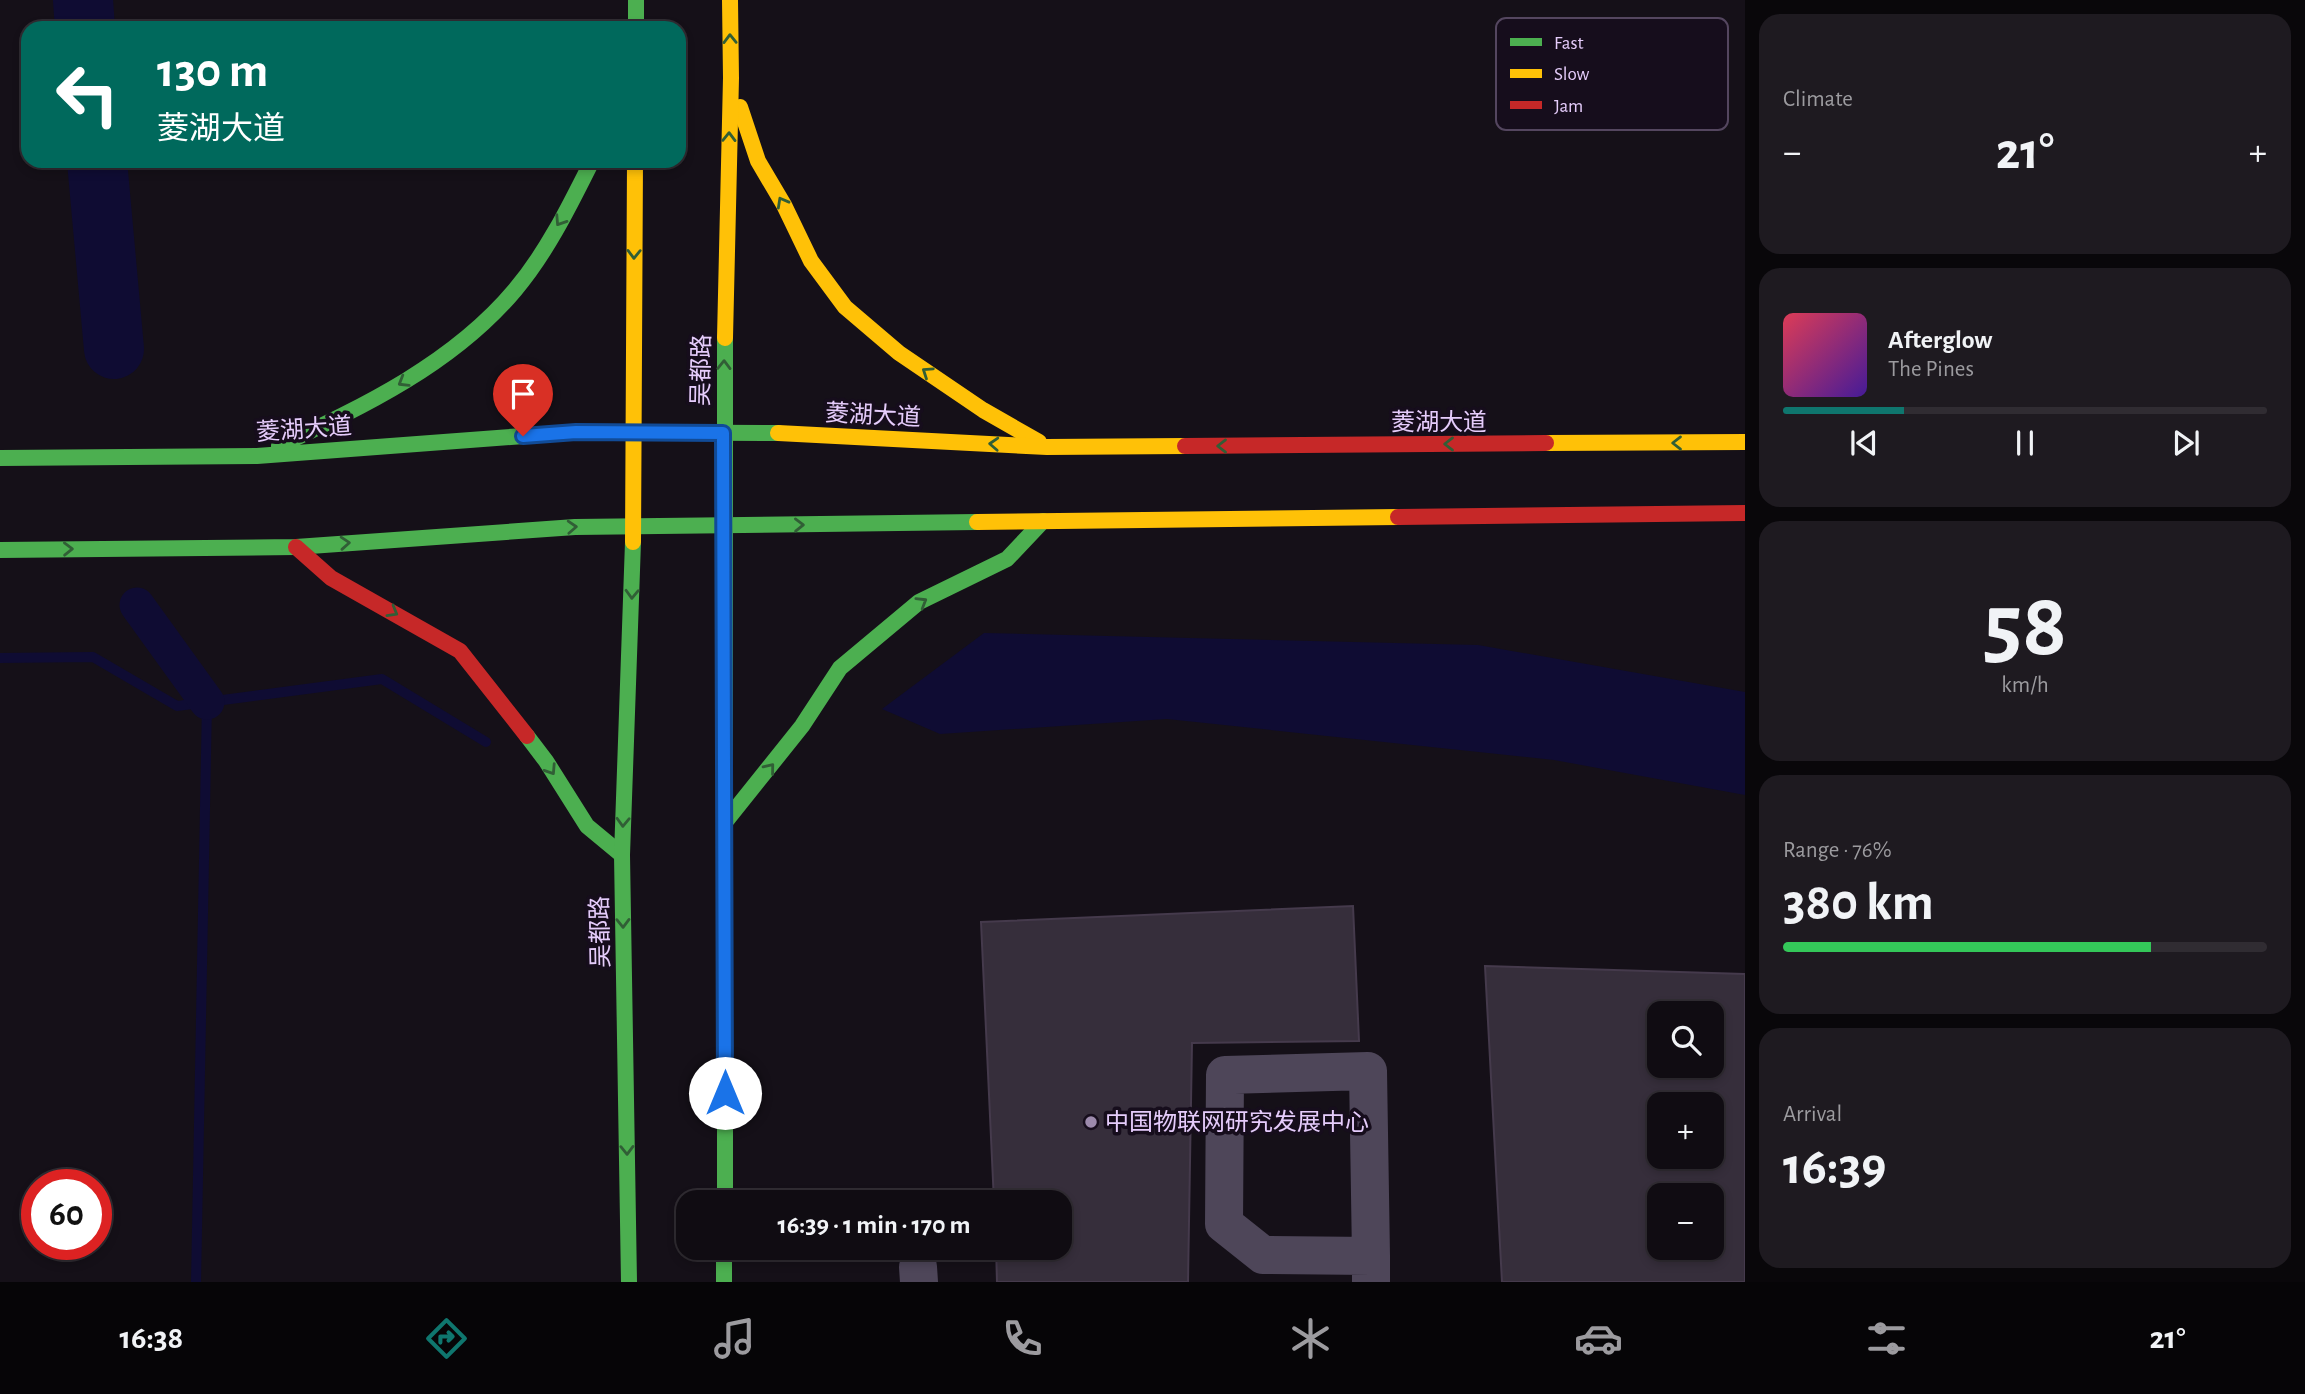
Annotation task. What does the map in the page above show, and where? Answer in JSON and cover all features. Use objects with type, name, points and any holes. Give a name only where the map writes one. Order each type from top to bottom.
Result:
[{"type":"main road","points":[[636,0],[636,21]]},
{"type":"main road","name":"吴都路","points":[[725,1190],[723,433],[731,78],[730,0]]},
{"type":"main road","points":[[731,78],[758,162],[784,205],[811,261],[845,307],[899,353],[983,411],[1047,447]]},
{"type":"main road","points":[[257,456],[360,408],[433,364],[468,337],[515,290],[567,211],[588,168]]},
{"type":"main road","name":"吴都路","points":[[629,1282],[622,855],[633,576],[635,168]]},
{"type":"main road","name":"菱湖大道","points":[[0,458],[257,456],[576,432],[786,433],[1047,447],[1745,442]]},
{"type":"main road","points":[[0,550],[296,547],[575,527],[1745,513]]},
{"type":"main road","points":[[726,821],[802,726],[840,668],[919,602],[1007,559],[1043,521]]},
{"type":"main road","points":[[296,547],[331,578],[460,651],[546,761],[587,826],[622,855]]},
{"type":"main road","points":[[724,1260],[724,1282]]},
{"type":"street","points":[[1368,1071],[1371,1269],[1263,1255],[1224,1224],[1225,1075],[1368,1071]]},
{"type":"shaded area","points":[[984,633],[1478,645],[1745,692],[1745,795],[1554,760],[1167,719],[940,734],[882,709]]},
{"type":"building","name":"中国物联网研究发展中心","points":[[1353,906],[1359,1041],[1192,1043],[1188,1282],[997,1282],[996,1260],[1072,1260],[1072,1190],[993,1190],[981,922]]},
{"type":"building","points":[[1485,966],[1745,974],[1745,1282],[1502,1282]]},
{"type":"waterway","points":[[83,0],[84,21]]},
{"type":"waterway","points":[[98,168],[114,349]]},
{"type":"waterway","points":[[137,605],[207,702]]},
{"type":"waterway","points":[[0,658],[93,657],[177,706],[382,679],[486,742]]},
{"type":"waterway","points":[[196,1282],[207,702]]},
{"type":"traffic: fast","points":[[636,0],[636,21]]},
{"type":"traffic: fast","points":[[279,446],[406,381],[464,340],[491,316],[537,260],[588,168]]},
{"type":"traffic: fast","points":[[725,338],[725,1190]]},
{"type":"traffic: fast","points":[[0,458],[257,456],[576,432],[778,433]]},
{"type":"traffic: fast","points":[[726,821],[802,726],[840,668],[919,602],[1007,559],[1043,521]]},
{"type":"traffic: fast","points":[[0,550],[296,547],[575,527],[977,522]]},
{"type":"traffic: fast","points":[[629,1282],[622,855],[633,542]]},
{"type":"traffic: fast","points":[[527,736],[587,826],[622,855]]},
{"type":"traffic: fast","points":[[724,1260],[724,1282]]},
{"type":"traffic: slow","points":[[725,338],[731,78],[730,0]]},
{"type":"traffic: slow","points":[[740,107],[758,161],[784,205],[811,261],[845,307],[899,353],[983,410],[1039,442]]},
{"type":"traffic: slow","points":[[633,542],[635,168]]},
{"type":"traffic: slow","points":[[778,433],[1047,447],[1185,446]]},
{"type":"traffic: slow","points":[[1546,443],[1745,442]]},
{"type":"traffic: slow","points":[[977,522],[1398,517]]},
{"type":"traffic: jam","points":[[1185,446],[1546,443]]},
{"type":"traffic: jam","points":[[1398,517],[1745,513]]},
{"type":"traffic: jam","points":[[296,547],[331,578],[460,651],[527,736]]},
{"type":"place","name":"中国物联网研究发展中心","points":[[1091,1122]]},
{"type":"route","points":[[523,436],[576,432],[723,433],[725,1093]]}]
